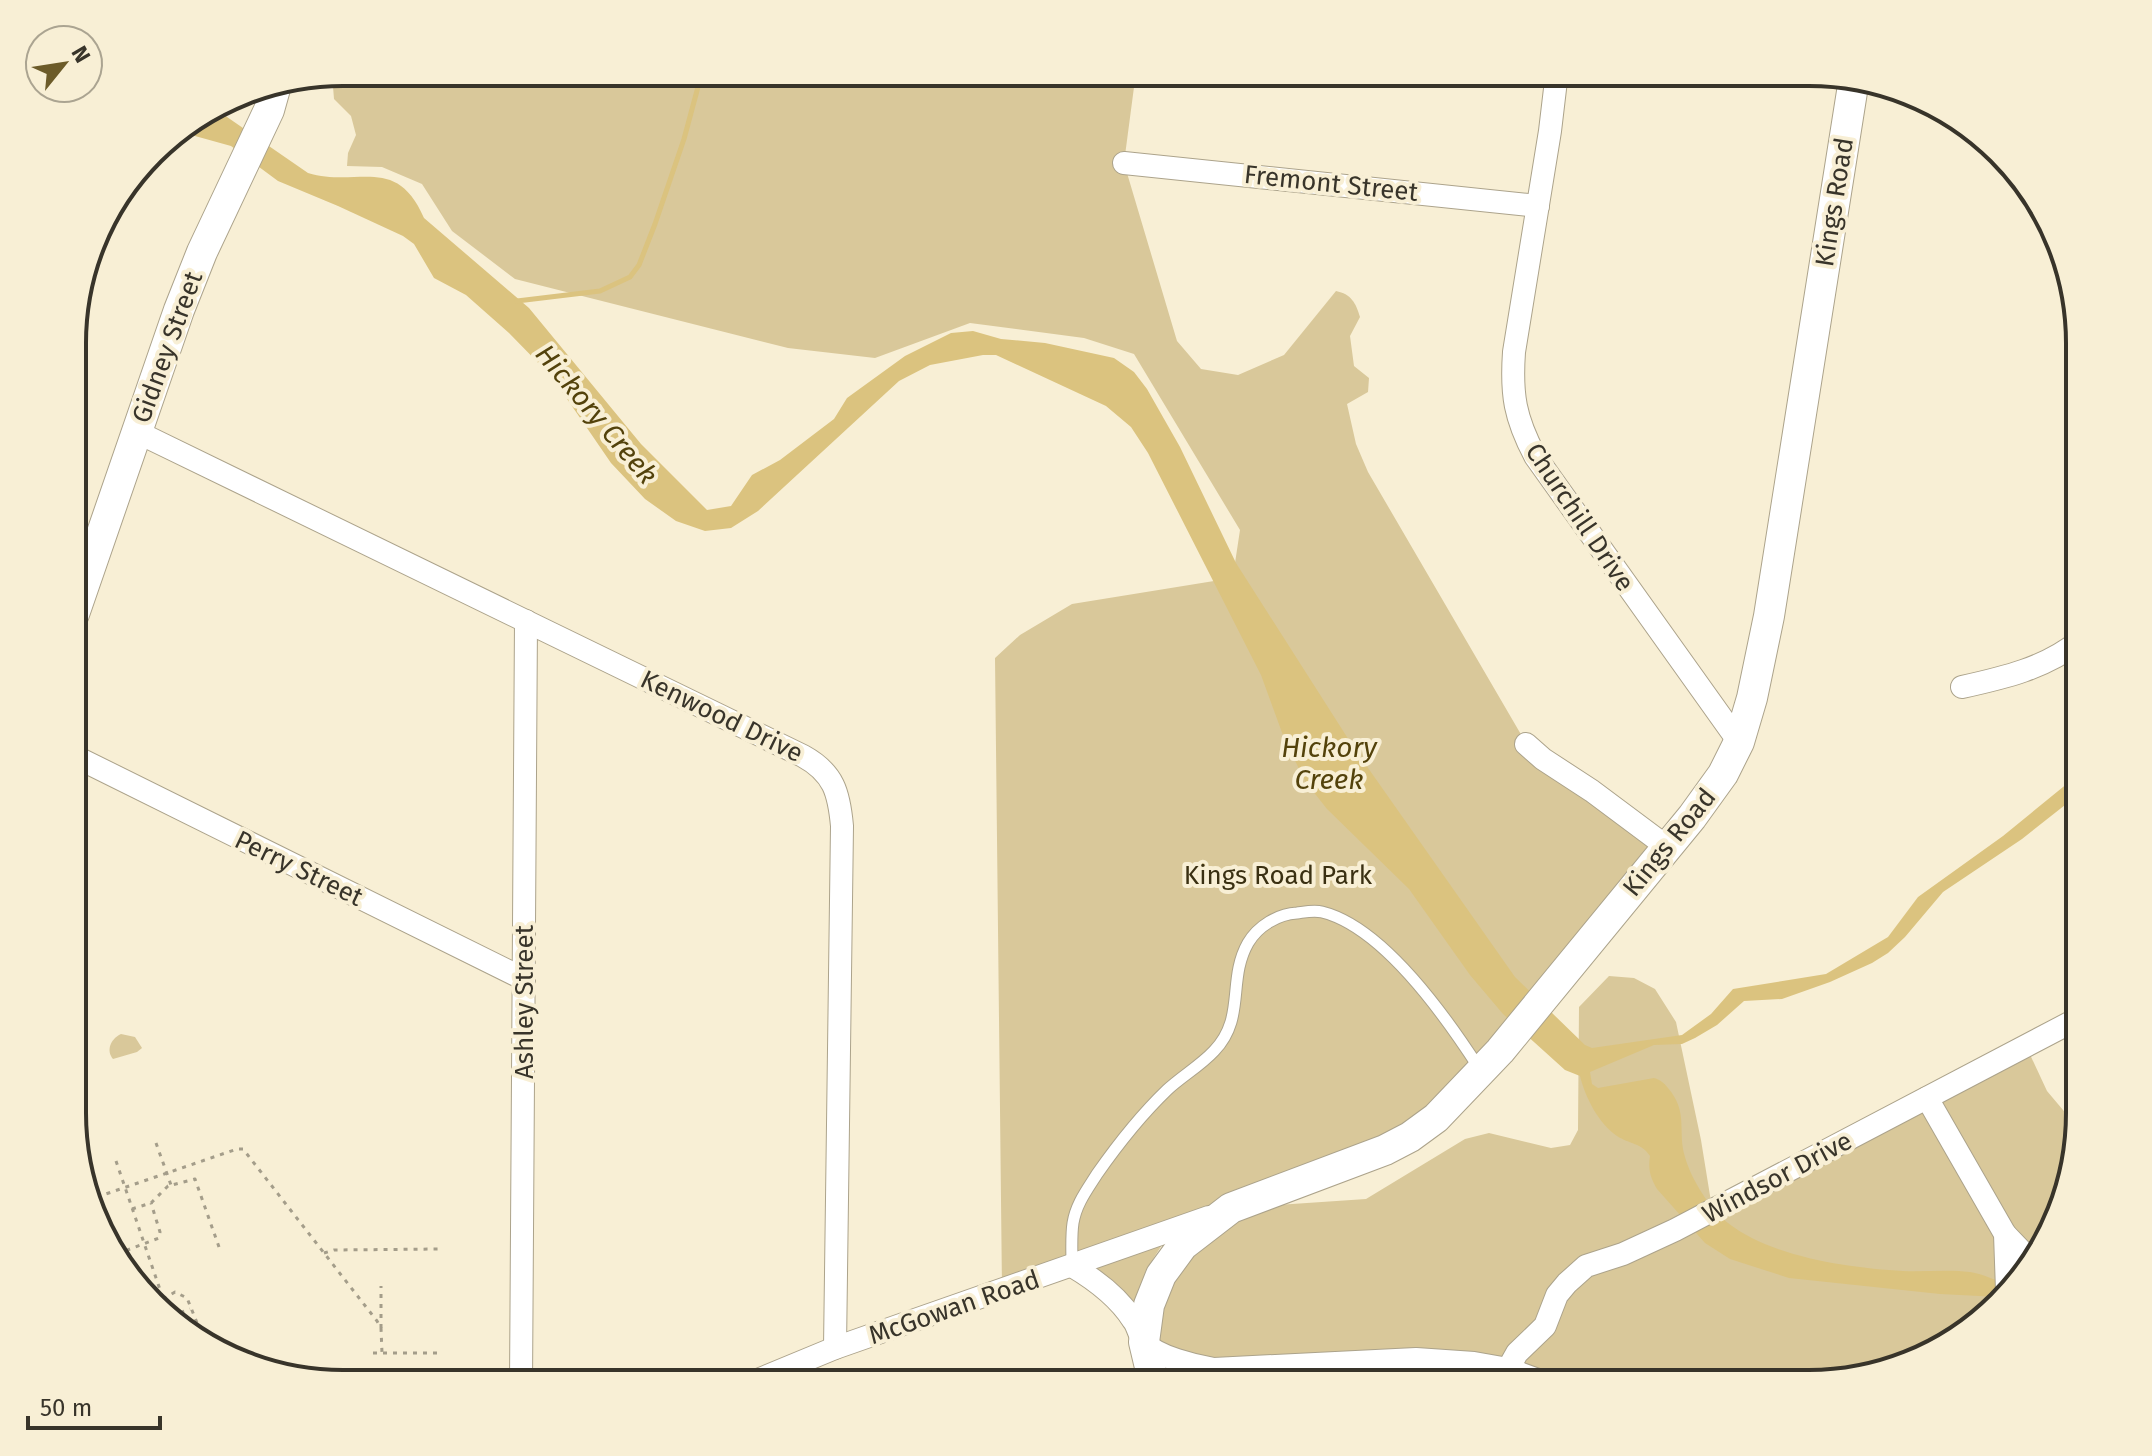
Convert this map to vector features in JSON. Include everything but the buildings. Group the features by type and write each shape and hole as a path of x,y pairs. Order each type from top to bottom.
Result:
{"street":[{"name":"Churchill Drive","path":"1555,86 1514,352 1512,384 1515,409 1535,456 1739,742"},
{"name":"Kings Road","path":"1151,1369 1144,1342 1154,1289 1174,1255 1231,1208 1385,1150 1436,1118 1491,1062 1723,774 1739,742 1752,698 1769,616 1852,90"},
{"name":"Gidney Street","path":"86,579 202,252 273,96"},
{"name":"Fremont Street","path":"1124,163 1538,206"},
{"name":"Kenwood Drive","path":"137,432 815,762 833,781 842,826 835,1348"},
{"name":"Ashley Street","path":"521,1370 526,621"},
{"path":"1962,687 2005,678 2065,650"},
{"path":"1526,744 1667,847"},
{"name":"Perry Street","path":"86,762 524,979"},
{"name":"Windsor Drive","path":"1508,1369 1517,1353 1545,1326 1557,1295 1586,1266 1623,1254 1675,1230 2065,1025"},
{"path":"1927,1098 2005,1234 2024,1254"},
{"name":"McGowan Road","path":"783,1370 835,1348 1231,1208"},
{"path":"2005,1234 2007,1277"},
{"name":"McGowan Road","path":"1072,1266 1126,1310 1144,1342"},
{"path":"1144,1342 1186,1363 1214,1369 1416,1359 1508,1369"}],"lane":[{"path":"1072,1266 1073,1223 1079,1202 1125,1134 1226,1037 1233,1023 1238,968 1248,943 1270,921 1287,914 1319,911 1344,921 1391,955 1453,1028 1491,1062"}],"path":[{"path":"156,1143 171,1185"},
{"path":"101,1196 243,1149 381,1328"},
{"path":"116,1161 162,1296"},
{"path":"132,1209 151,1203 171,1185 193,1178 219,1247"},
{"path":"126,1251 157,1240 160,1234 151,1203"},
{"path":"324,1253 440,1249"},
{"path":"381,1286 382,1353"},
{"path":"165,1298 178,1292 187,1298 199,1326"},
{"path":"180,1312 192,1309"},
{"path":"373,1353 441,1353"}],"green space":[{"name":"Kings Road Park","path":"343,86 1134,86 1124,163 1177,341 1201,369 1238,375 1284,355 1336,291 1352,300 1360,317 1350,336 1354,366 1369,378 1368,392 1347,404 1356,444 1368,472 1526,743 1667,847 1436,1118 1235,1208 1366,1199 1465,1139 1489,1133 1551,1148 1570,1145 1578,1130 1579,1007 1609,976 1634,978 1655,989 1676,1022 1713,1214 2026,1046 2047,1091 2065,1112 2065,1130 2061,1163 2052,1196 2040,1227 2023,1256 1979,1306 1938,1336 1892,1356 1859,1365 1826,1369 1152,1369 1146,1324 1207,1226 1002,1289 995,658 1020,635 1072,604 1214,581 1235,563 1240,530 1134,354 1084,338 970,323 875,358 788,348 515,279 452,231 422,184 382,167 347,166 348,153 356,135 351,116 334,99 333,87"},
{"path":"121,1034 135,1037 142,1048 113,1059 110,1045"},
{"path":"1167,1237 1146,1270 1136,1303 1094,1267"}],"water":[{"name":"Hickory Creek","path":"224,115 308,173 326,177 374,177 401,186 413,198 424,218 529,308 641,444 707,510 731,506 752,475 780,460 834,419 847,398 905,356 951,333 973,331 1001,339 1045,343 1114,358 1134,372 1147,389 1180,447 1236,563 1354,748 1515,977 1585,1045 1592,1048 1682,1035 1711,1014 1733,989 1826,974 1888,937 1918,897 2003,836 2065,785 2065,805 2022,839 1943,892 1905,937 1872,963 1782,999 1744,1001 1717,1025 1682,1044 1654,1045 1590,1072 1592,1084 1598,1088 1654,1078 1665,1085 1678,1106 1685,1157 1696,1184 1721,1217 1746,1235 1811,1259 1903,1271 1970,1272 2002,1283 1989,1296 1789,1278 1730,1259 1705,1243 1657,1189 1650,1173 1650,1156 1647,1152 1617,1136 1604,1125 1585,1093 1580,1076 1565,1070 1503,1014 1470,975 1409,889 1327,809 1305,781 1284,738 1261,675 1148,453 1131,427 1106,406 996,355 930,365 899,381 758,511 731,528 705,531 676,521 645,499 611,463 552,377 466,295 434,278 414,244 403,236 278,181 231,146 192,135"}],"waterway":[{"path":"517,301 600,291 630,277 639,265 655,224 698,86"}]}
